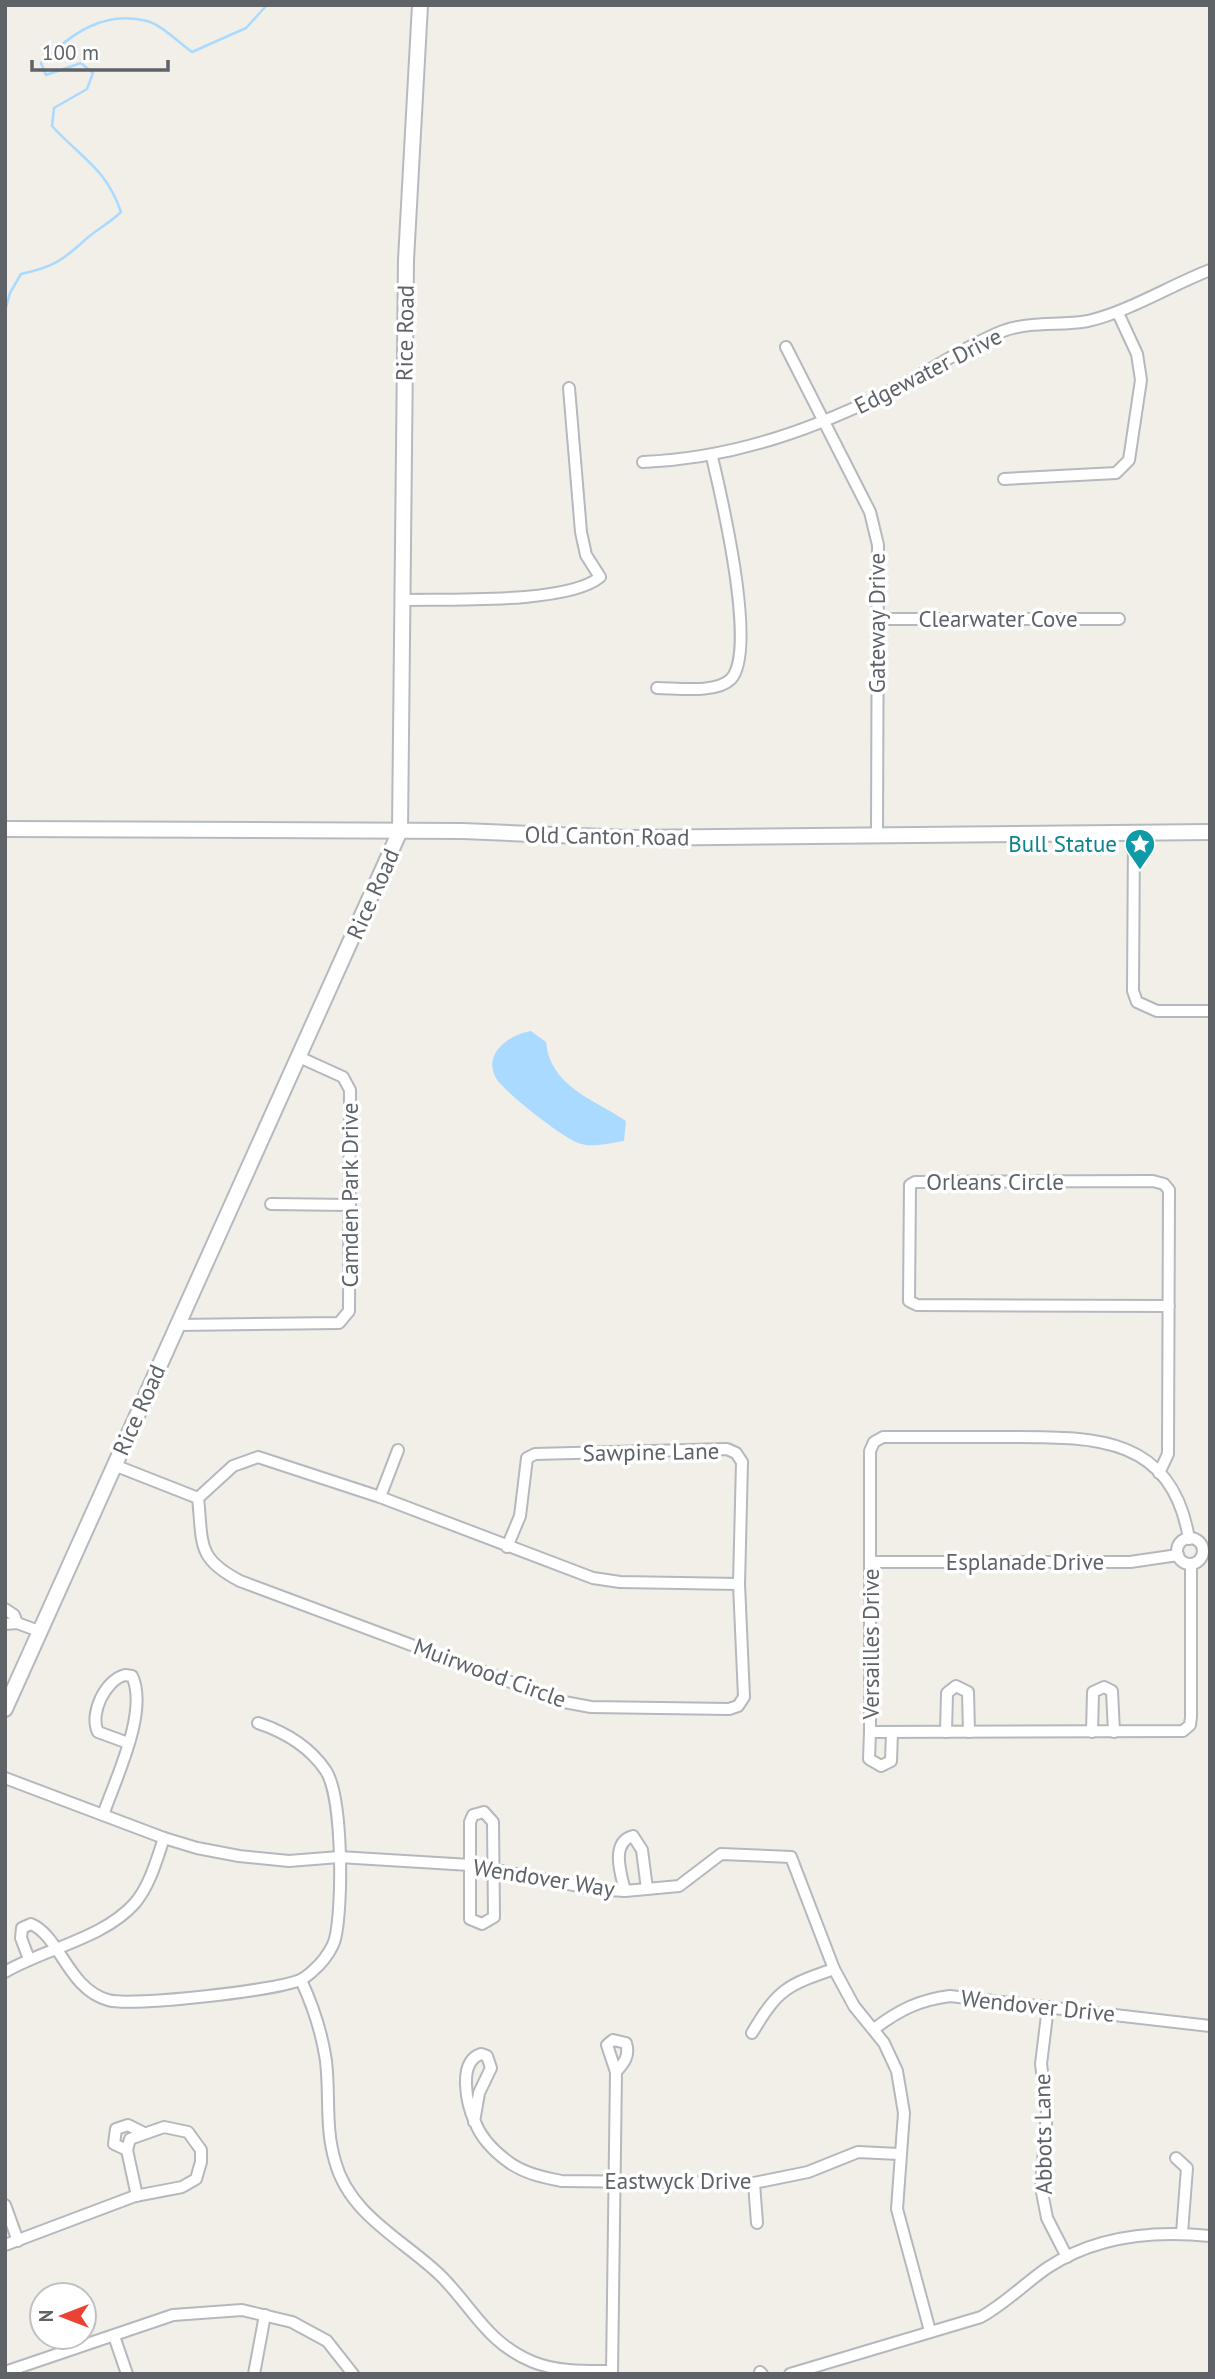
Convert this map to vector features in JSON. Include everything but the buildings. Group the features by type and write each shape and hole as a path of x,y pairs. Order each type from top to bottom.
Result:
{"street":[{"name":"Rice Road","path":"5,1709 400,831 407,260 420,5"},
{"name":"Edgewater Drive","path":"643,463 712,457 777,440 827,422 902,385 978,342 1008,330 1085,321 1118,313 1169,286 1210,270"},
{"path":"1004,479 1116,473 1129,460 1140,380 1137,354 1118,313"},
{"name":"Gateway Drive","path":"786,347 827,422 870,512 878,545 877,837"},
{"path":"403,600 493,598 561,591 589,586 600,577 586,555 581,532 569,388"},
{"path":"657,688 719,687 732,678 739,660 738,596 728,522 712,457"},
{"name":"Clearwater Cove","path":"877,619 1119,619"},
{"name":"Old Canton Road","path":"5,829 400,831 628,838 1210,832"},
{"path":"1134,832 1133,991 1137,1002 1157,1011 1210,1012"},
{"name":"Camden Park Drive","path":"177,1325 339,1323 349,1311 350,1090 343,1077 299,1057"},
{"name":"Orleans Circle","path":"1159,1474 1168,1454 1169,1306 1169,1190 1164,1184 1153,1181 915,1182 911,1185 909,1301 917,1305 1169,1306"},
{"path":"271,1204 350,1205"},
{"name":"Versailles Drive","path":"1189,1539 1181,1507 1159,1474 1135,1454 1091,1438 883,1437 874,1442 870,1451 870,1732 1176,1733 1189,1725 1191,1564"},
{"name":"Sawpine Lane","path":"507,1547 524,1494 524,1468 527,1458 535,1454 727,1449 742,1462 739,1584"},
{"path":"380,1497 398,1450"},
{"path":"114,1465 198,1498 233,1466 258,1457 274,1460 593,1578 620,1582 739,1584"},
{"name":"Muirwood Circle","path":"198,1498 202,1541 216,1569 240,1581 551,1697 591,1707 729,1709 738,1706 744,1697 739,1584"},
{"path":"1189,1539 1206,1544 1200,1559 1191,1564 1178,1555 1180,1544 1189,1539"},
{"name":"Esplanade Drive","path":"871,1562 1130,1562 1178,1555"},
{"path":"5,1609 14,1615 11,1623 39,1631"},
{"path":"103,1815 128,1743 137,1706 136,1685 132,1676 125,1675 113,1682 94,1712 93,1723 98,1732 128,1743"},
{"path":"946,1732 947,1693 956,1686 965,1688 969,1697 969,1732"},
{"path":"1092,1732 1093,1692 1104,1686 1112,1691 1114,1698 1114,1732"},
{"path":"29,1959 22,1938 22,1928 31,1924 40,1927 71,1973 89,1990 107,2000 137,2003 301,1980 320,1964 335,1941 339,1914 336,1800 327,1773 308,1750 279,1730 258,1723"},
{"path":"870,1732 869,1759 881,1766 891,1760 892,1732"},
{"name":"Wendover Way","path":"5,1777 164,1838 239,1856 289,1861 339,1857 470,1865 594,1889 625,1891 679,1886 721,1854 791,1857 834,1969 854,2006 874,2029 897,2071 904,2113 897,2209 930,2331"},
{"path":"484,1812 493,1822 495,1870 494,1917 482,1924 475,1924 470,1919 470,1865 470,1822 473,1815 484,1812"},
{"path":"625,1891 619,1849 633,1836 642,1850 647,1889"},
{"path":"5,1972 108,1924 135,1902 154,1868 164,1838"},
{"path":"752,2033 771,2000 794,1983 834,1969"},
{"path":"301,1980 320,2029 324,2051 327,2122 335,2164 351,2198 375,2223 442,2278 476,2321 502,2346 534,2362 570,2371 612,2372 616,2072"},
{"name":"Wendover Drive","path":"874,2029 902,2008 927,1999 950,1996 1210,2026"},
{"name":"Abbots Lane","path":"1048,2007 1041,2064 1047,2112 1041,2186 1047,2218 1067,2257"},
{"name":"Eastwyck Drive","path":"474,2122 479,2093 491,2068 487,2056 481,2054 472,2061 466,2079 467,2097 474,2122 488,2144 510,2164 534,2175 561,2180 616,2182 754,2183 808,2172 858,2152 899,2154"},
{"path":"127,2150 114,2144 116,2129 128,2124 144,2133"},
{"path":"5,2245 137,2196 161,2194 183,2187 195,2179 201,2162 201,2150 188,2132 164,2127 131,2139 127,2150 137,2196"},
{"path":"1176,2158 1187,2168 1182,2233"},
{"path":"754,2183 757,2223"},
{"path":"5,2205 18,2241"},
{"path":"790,2374 981,2317 1006,2303 1046,2269 1067,2257 1126,2237 1182,2233 1210,2236"},
{"path":"5,2372 173,2315 242,2310 292,2322 327,2341 353,2374"},
{"path":"254,2374 265,2315"},
{"path":"114,2336 127,2374"}],"water":[{"path":"531,1031 546,1042 549,1057 564,1081 626,1121 624,1141 593,1145 576,1142 533,1113 501,1085 493,1069 495,1053 515,1036"}],"waterway":[{"path":"5,311 10,293 21,274 49,266 63,258 121,212 108,184 92,164 52,126 54,108 87,89 93,73 81,63 46,75 41,63 76,34 102,22 116,19 131,18 153,23 192,52 246,28 267,5"}],"place":[{"name":"Bull Statue","path":"1140,871"}]}
